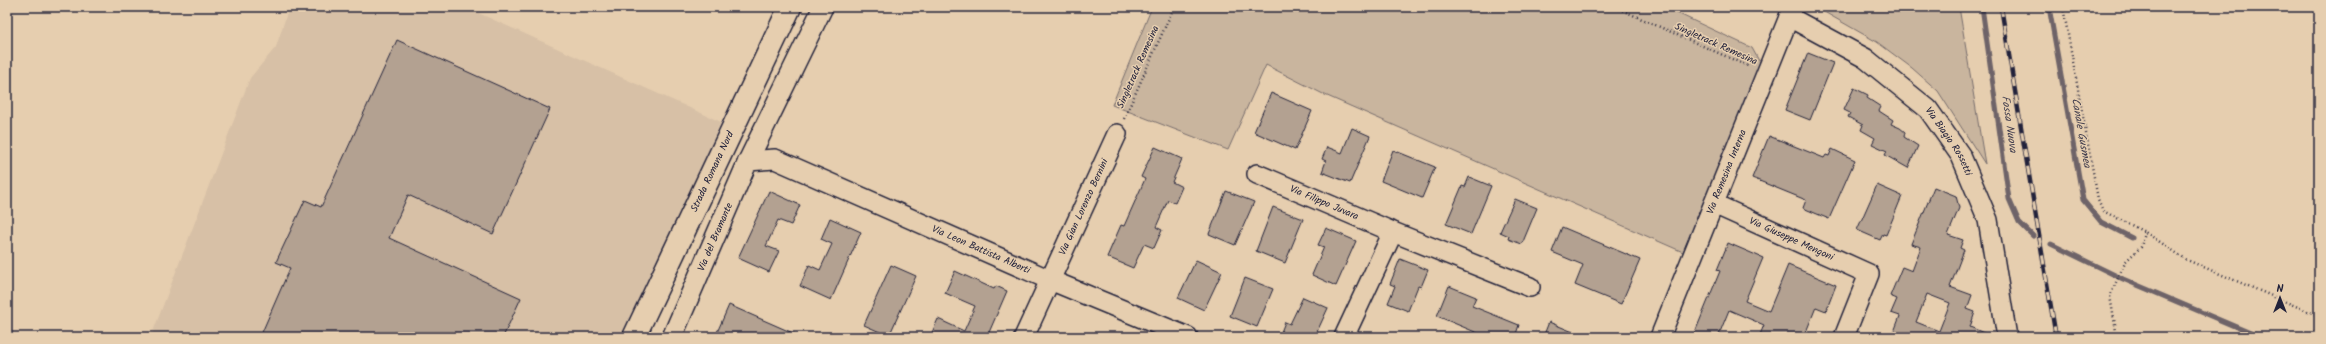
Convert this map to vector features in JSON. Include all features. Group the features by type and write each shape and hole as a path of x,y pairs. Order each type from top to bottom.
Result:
{"main road":[{"name":"Strada Romana Nord","path":"634,337 790,7"}],"street":[{"name":"Via del Bramante","path":"672,337 748,161 823,7"},
{"name":"Via Remesina Interna","path":"1660,337 1767,75 1791,12"},
{"name":"Via Biagio Rossetti","path":"1791,12 1865,58 1928,108 1961,156 1988,220 2007,337"},
{"name":"Via Gian Lorenzo Bernini","path":"1024,337 1117,134"},
{"name":"Via Leon Battista Alberti","path":"748,161 775,159 1050,280 1188,337"},
{"name":"Via Filippo Juvara","path":"1257,174 1392,232 1530,287"},
{"name":"Via Giuseppe Mengoni","path":"1714,204 1869,274 1844,337"},
{"path":"1344,337 1392,232"}],"path":[{"name":"Singletrack Remesina","path":"1117,134 1174,7"},
{"name":"Singletrack Remesina","path":"1616,7 1767,75"},
{"path":"2063,7 2098,199 2103,211 2145,232 2187,260 2319,316"},
{"path":"2117,337 2110,296 2125,262 2141,247 2145,232"}],"shaded area":[{"path":"289,7 465,7 721,122 627,337 151,337 250,78 276,47"},
{"path":"1152,7 1664,7 1752,48 1764,70 1683,252 1325,95 1266,65 1228,150 1112,105"},
{"path":"1819,7 1959,7 1985,164 1938,91 1912,68 1877,42 1819,9"}],"building":[{"path":"397,40 550,109 493,234 408,195 389,238 521,298 503,337 260,337 290,268 276,262 305,200 321,207"},
{"path":"1808,53 1833,63 1810,120 1785,110"},
{"path":"1854,88 1868,95 1867,98 1881,107 1879,111 1893,120 1891,124 1905,132 1904,137 1918,146 1908,168 1885,155 1887,151 1872,144 1875,138 1861,130 1863,125 1848,117 1850,113 1844,110"},
{"path":"1271,93 1312,111 1295,150 1254,132"},
{"path":"1352,128 1370,136 1350,183 1322,172 1326,161 1322,159 1327,147 1342,153"},
{"path":"1769,136 1824,158 1826,155 1829,156 1832,149 1855,160 1829,219 1803,208 1806,200 1752,178"},
{"path":"1155,147 1182,159 1172,182 1182,187 1175,203 1168,200 1156,227 1162,230 1154,248 1144,244 1133,268 1107,257 1121,225 1124,226 1145,179 1141,177"},
{"path":"1393,150 1435,167 1422,198 1381,181"},
{"path":"1469,177 1491,186 1471,234 1446,224 1462,186 1465,187"},
{"path":"1877,185 1902,196 1886,235 1883,234 1880,240 1857,230"},
{"path":"1934,187 1956,196 1959,208 1948,235 1963,240 1960,248 1964,250 1950,287 1972,295 1967,309 1975,312 1970,327 1993,337 1892,337 1900,316 1891,313 1897,299 1890,296 1902,267 1912,271 1921,247 1911,244","holes":["1927,294 1950,303 1939,331 1916,322"]},
{"path":"769,191 800,205 791,225 778,220 766,246 779,251 769,272 738,258"},
{"path":"1226,191 1254,202 1235,245 1209,234"},
{"path":"1515,199 1537,208 1522,244 1508,239 1509,236 1500,232"},
{"path":"1273,207 1303,219 1285,263 1256,251"},
{"path":"830,218 861,232 831,300 800,286 809,265 820,270 832,244 821,239"},
{"path":"1562,227 1640,260 1621,304 1575,285 1583,265 1552,252"},
{"path":"1326,228 1356,241 1336,286 1312,275 1324,247 1318,245"},
{"path":"1728,243 1763,258 1745,301 1769,311 1788,265 1836,285 1826,311 1816,307 1804,337 1759,337 1764,325 1729,310 1718,337 1693,337 1720,271 1717,270"},
{"path":"1400,259 1428,270 1421,287 1418,286 1408,311 1388,303 1395,286 1390,284"},
{"path":"1196,260 1222,272 1204,310 1178,298"},
{"path":"891,265 916,276 889,336 864,325"},
{"path":"955,271 994,289 996,286 1007,291 987,337 930,337 938,319 964,331 975,306 945,293"},
{"path":"1245,278 1273,289 1257,327 1230,316"},
{"path":"1449,286 1476,297 1472,306 1519,325 1515,337 1487,337 1437,316"},
{"path":"1303,297 1328,308 1315,336 1318,337 1279,337 1285,322 1290,324"},
{"path":"729,305 802,337 715,337"},
{"path":"1549,322 1585,337 1543,337"}],"waterway":[{"name":"Fossa Nuova","path":"1982,7 2009,199 2019,222 2033,236"},
{"name":"Canale Gusmea","path":"2049,7 2083,200 2101,222 2132,238"},
{"name":"Fossa Nuova","path":"2051,244 2123,279 2260,337"}],"railway":[{"path":"2001,7 2056,337"}]}
